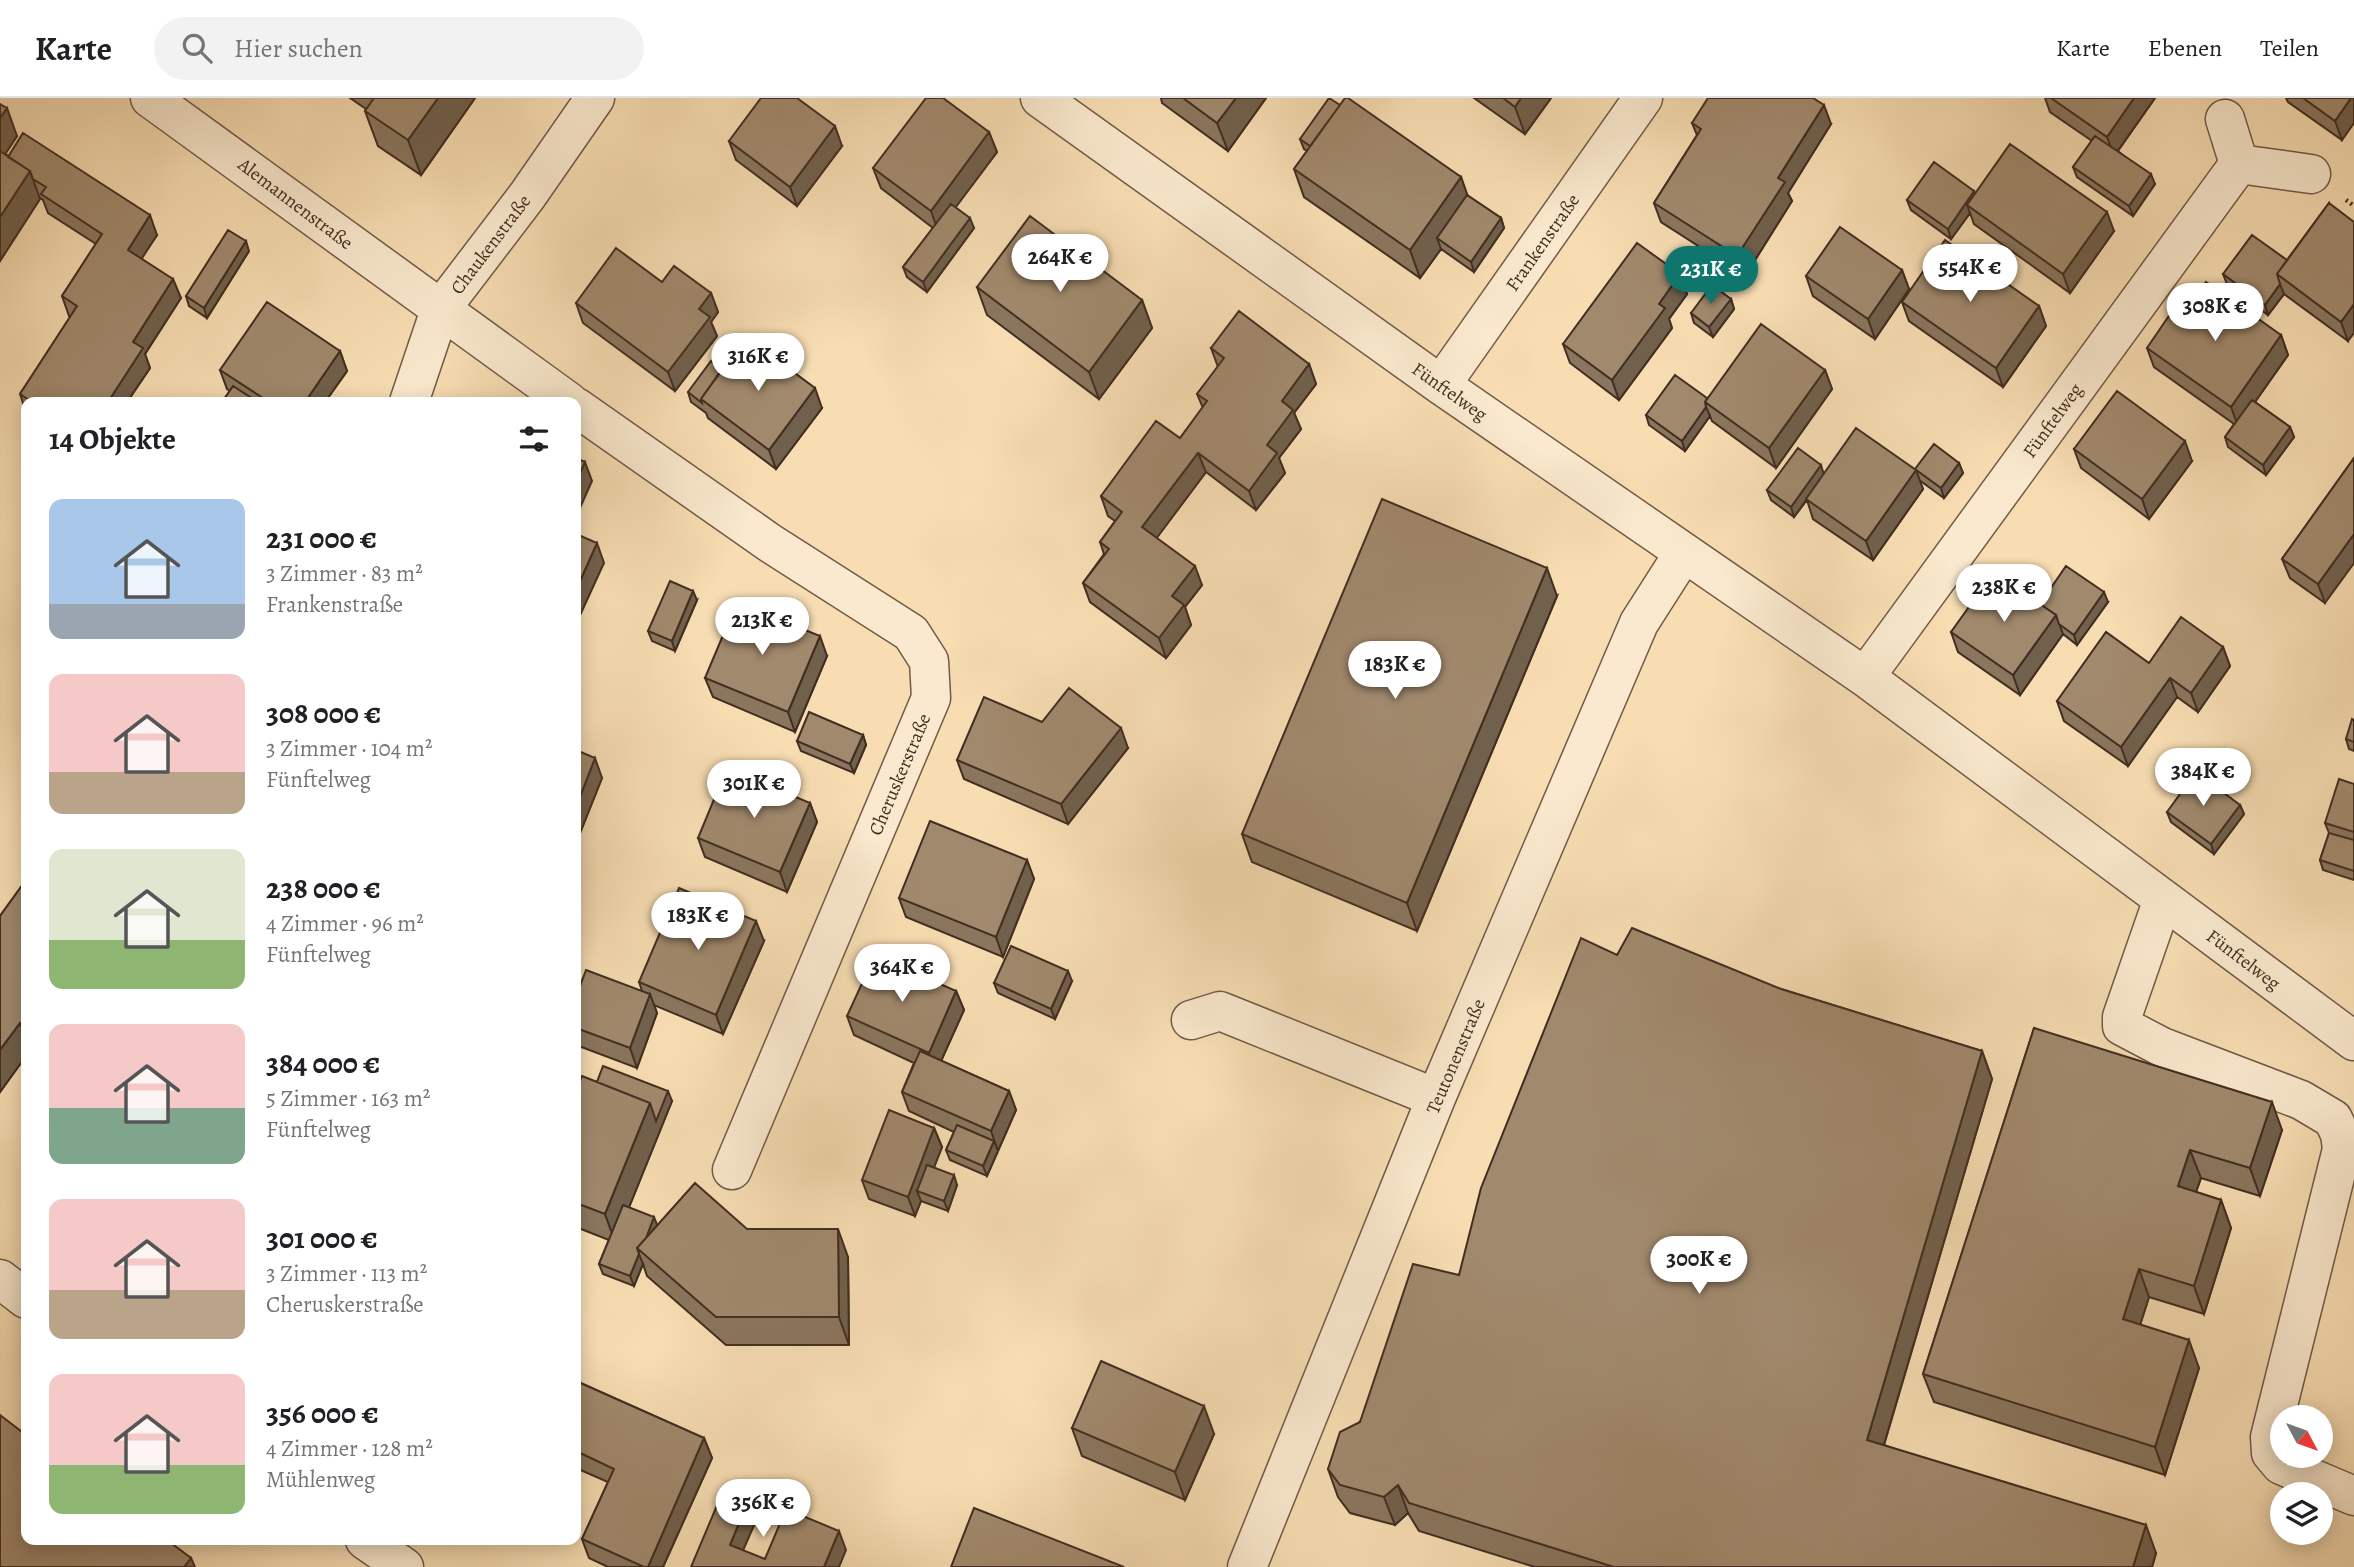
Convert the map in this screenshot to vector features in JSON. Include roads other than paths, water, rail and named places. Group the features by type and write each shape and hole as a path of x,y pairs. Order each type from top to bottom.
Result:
{"street":[{"name":"Alemannenstraße","path":"150,98 440,310"},
{"name":"Chaukenstraße","path":"411,397 440,310 527,196 595,98"},
{"name":"Fünftelweg","path":"1040,98 1441,385 1865,677 2354,1041"},
{"name":"Frankenstraße","path":"1441,385 1643,98"},
{"path":"2225,119 2239,164 2311,174"},
{"name":"Fünftelweg","path":"1865,677 2239,164"},
{"path":"440,310 562,397"},
{"name":"Cheruskerstraße","path":"581,411 770,543 911,633 929,661 931,698 732,1170"},
{"name":"Teutonenstraße","path":"1247,1567 1437,1098 1639,623 1683,554"},
{"path":"2164,899 2122,1017 2122,1026 2162,1047 2301,1100 2333,1119 2340,1134 2342,1149 2270,1437 2271,1453 2281,1465 2354,1496"},
{"path":"1191,1020 1220,1011 1437,1098"},
{"path":"0,1279 21,1295"},
{"path":"372,1545 404,1567"}]}
